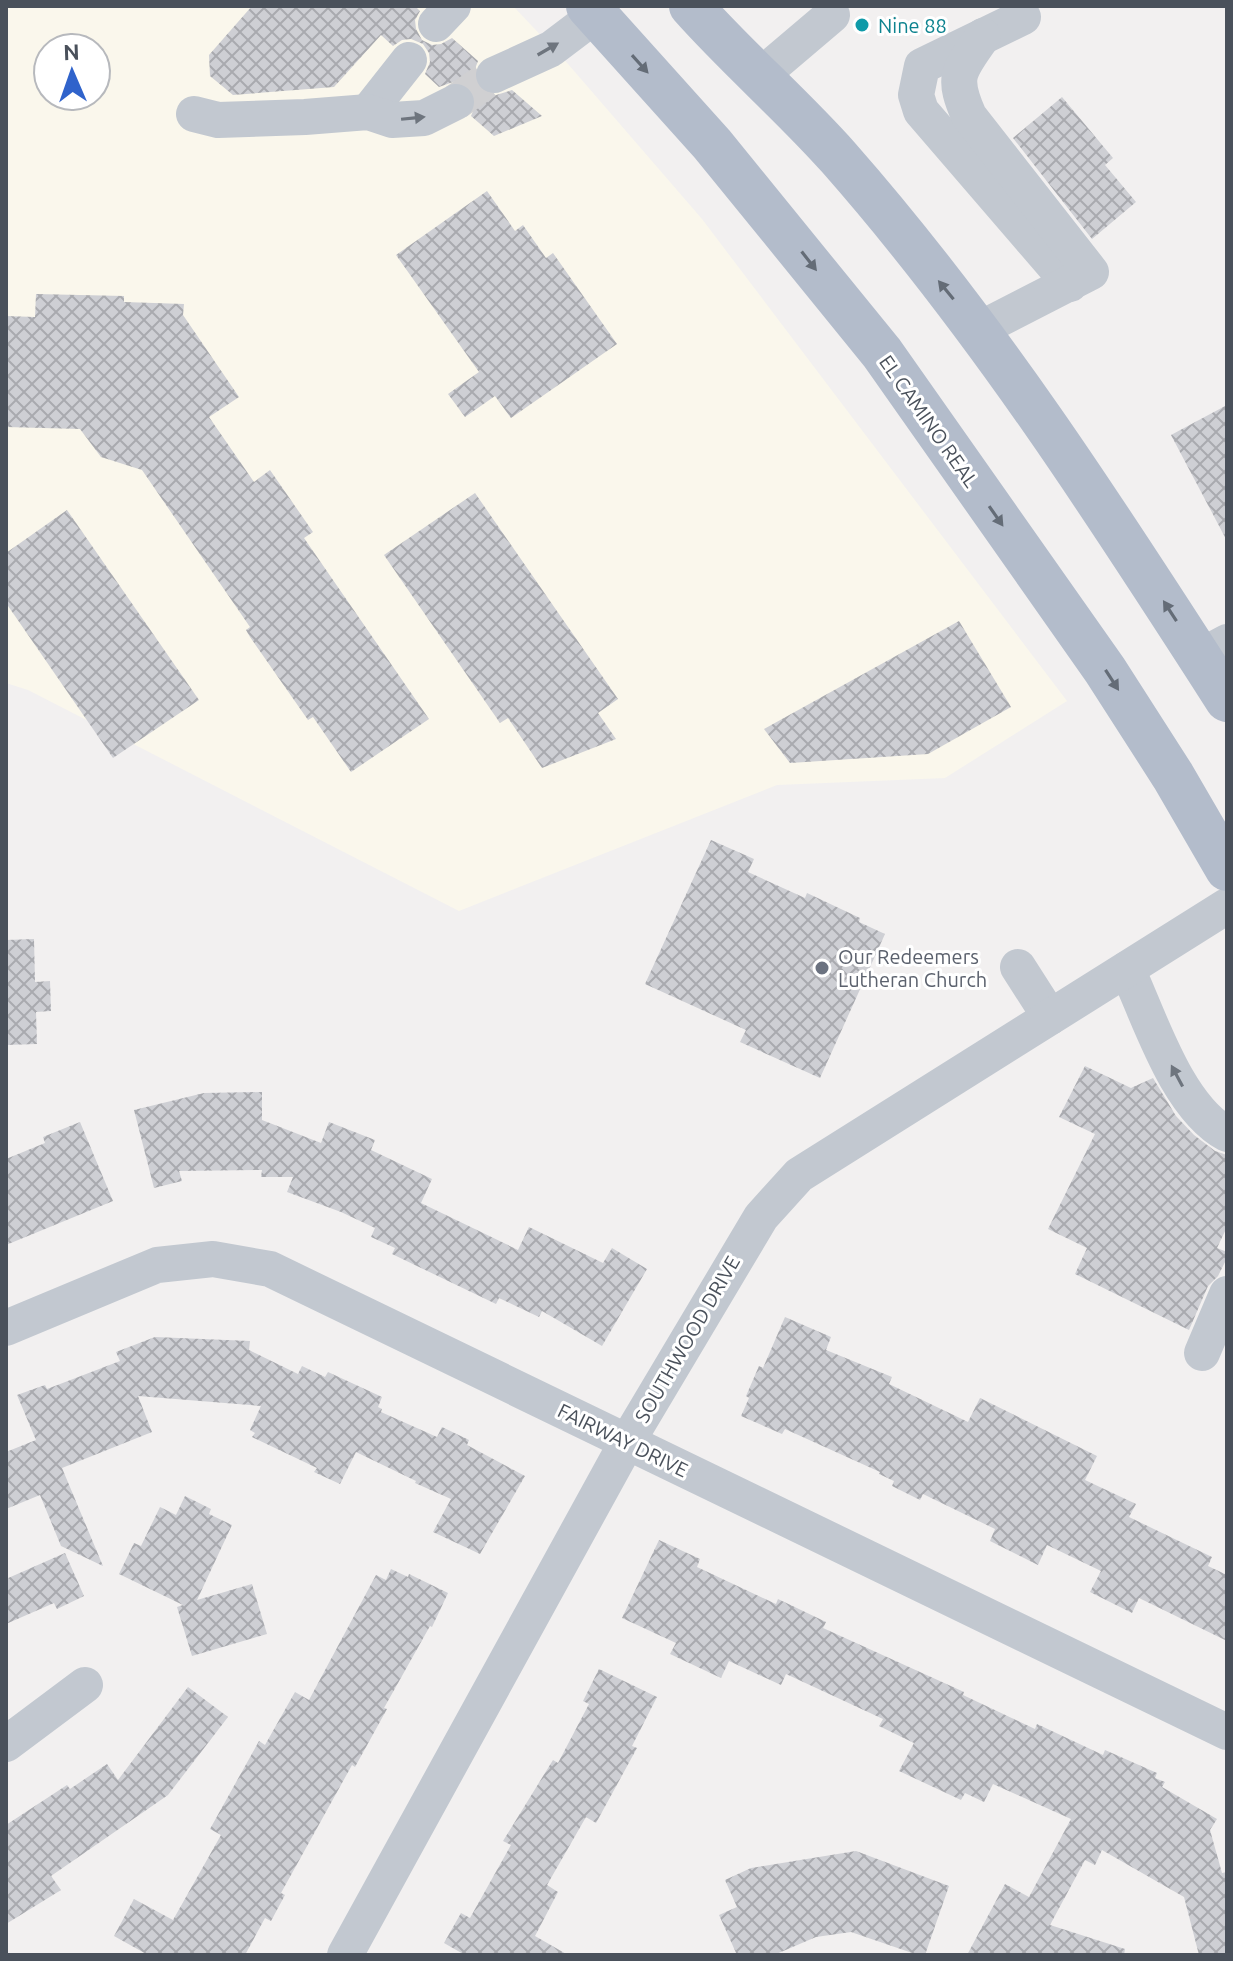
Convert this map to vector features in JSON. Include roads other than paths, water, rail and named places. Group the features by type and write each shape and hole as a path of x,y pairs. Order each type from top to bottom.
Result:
{"main road":[{"path":"691,6 838,157 978,330 1067,456 1213,649 1227,700"},
{"name":"EL CAMINO REAL","path":"592,10 712,144 882,353 1105,670 1173,776 1227,869"}],"street":[{"path":"494,75 551,49 592,10"},
{"path":"759,77 832,15"},
{"path":"978,330 1091,272 969,116 959,94 959,71 983,36 1023,17"},
{"path":"368,112 409,60"},
{"path":"194,114 218,120 368,112 392,120 424,118 456,102"},
{"name":"SOUTHWOOD DRIVE","path":"345,1955 627,1442 761,1217 799,1175 1227,906"},
{"path":"1018,967 1050,1017"},
{"path":"1127,969 1173,1071 1191,1102 1215,1127 1227,1134"},
{"name":"FAIRWAY DRIVE","path":"6,1328 157,1265 213,1259 270,1269 1227,1732"},
{"path":"1202,1353 1227,1294"},
{"path":"6,1744 85,1685"}],"tunnel":[{"path":"456,102 494,75"}],"place":[{"name":"Nine 88","path":"862,25"},
{"name":"Our Redeemers Lutheran Church","path":"822,968"}]}
